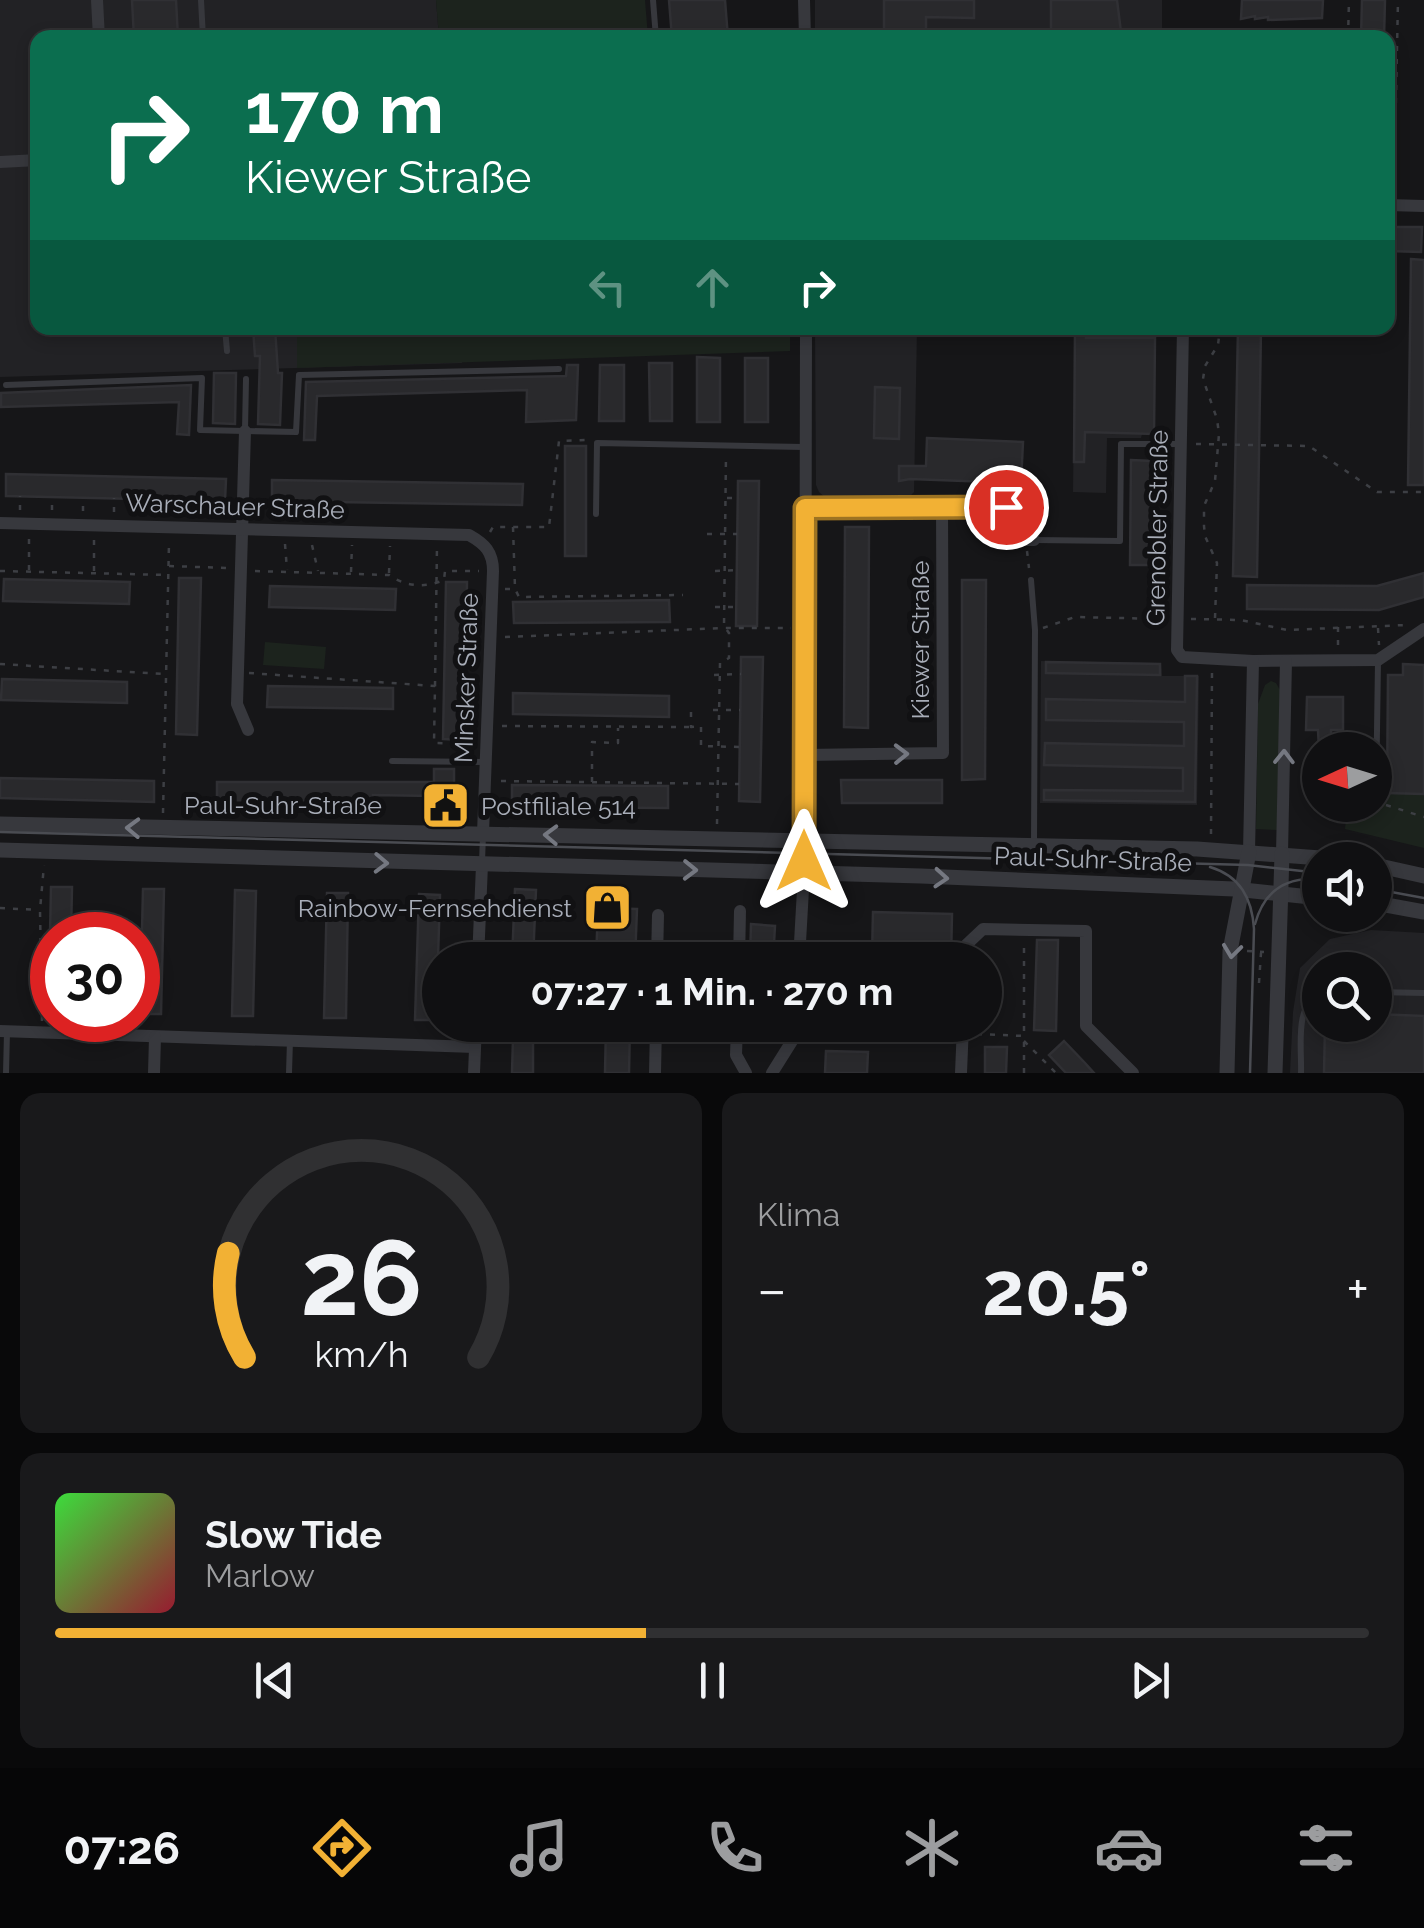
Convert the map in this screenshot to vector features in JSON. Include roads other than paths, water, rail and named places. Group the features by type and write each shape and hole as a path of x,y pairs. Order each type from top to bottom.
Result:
{"street":[{"path":"97,0 99,30"},
{"path":"804,0 805,30"},
{"path":"0,162 30,160"},
{"path":"1395,205 1424,206"},
{"path":"800,942 805,842 806,335"},
{"name":"Grenobler Straße","path":"1183,335 1178,650 1182,657 1253,661"},
{"path":"246,431 237,704 248,730"},
{"path":"805,508 1006,507 1015,540 1029,540"},
{"name":"Kiewer Straße","path":"804,755 943,753 942,508"},
{"name":"Warschauer Straße","path":"0,523 24,519 95,525 172,522 243,529 469,535 484,544"},
{"name":"Minsker Straße","path":"483,834 493,571 493,558 484,544"},
{"path":"1227,1073 1230,951 1249,852 1253,661 1338,661 1378,654 1418,628"},
{"path":"1275,1073 1286,661"},
{"name":"Paul-Suhr-Straße","path":"0,824 1034,845 1282,854"},
{"name":"Paul-Suhr-Straße","path":"0,850 804,873 1243,890 1302,896"},
{"path":"1282,854 1302,856"},
{"path":"479,942 482,865"},
{"path":"1392,869 1424,876"},
{"path":"1392,907 1424,912"},
{"path":"739,942 740,911"},
{"path":"657,942 658,916"},
{"path":"970,942 984,929 1086,932 1086,1026 1132,1073"},
{"path":"4,1031 30,1032"},
{"path":"160,1038 475,1047"},
{"path":"154,1073 155,1042"},
{"path":"474,1073 475,1042"},
{"path":"654,1073 655,1042"},
{"path":"736,1042 736,1055 746,1073"},
{"path":"772,1073 788,1042"},
{"path":"961,1073 962,1042"}],"lane":[{"path":"200,0 203,30"},
{"path":"653,0 655,30"},
{"path":"226,335 227,351"},
{"path":"6,385 202,378 200,430 296,432 299,376 559,369"},
{"path":"246,378 246,431"},
{"path":"596,514 596,443 806,447"},
{"path":"1029,540 1120,541 1122,444 1180,444"},
{"path":"1031,580 1036,630 1034,845"},
{"path":"1377,732 1378,654"},
{"path":"392,761 486,762"},
{"path":"482,865 483,834"},
{"path":"1392,993 1424,994"},
{"path":"4,1031 6,1073"},
{"path":"289,1073 290,1040"},
{"path":"1302,1042 1302,1073"}],"tram line":[{"path":"0,832 1248,865 1302,871"},
{"path":"1210,867 1237,882 1253,918 1250,1073"},
{"path":"1255,924 1268,897 1282,886 1302,880"},
{"path":"1392,892 1424,898"}],"place":[{"name":"Postfiliale 514","path":"446,806"},
{"name":"Rainbow-Fernsehdienst","path":"607,908"}]}
